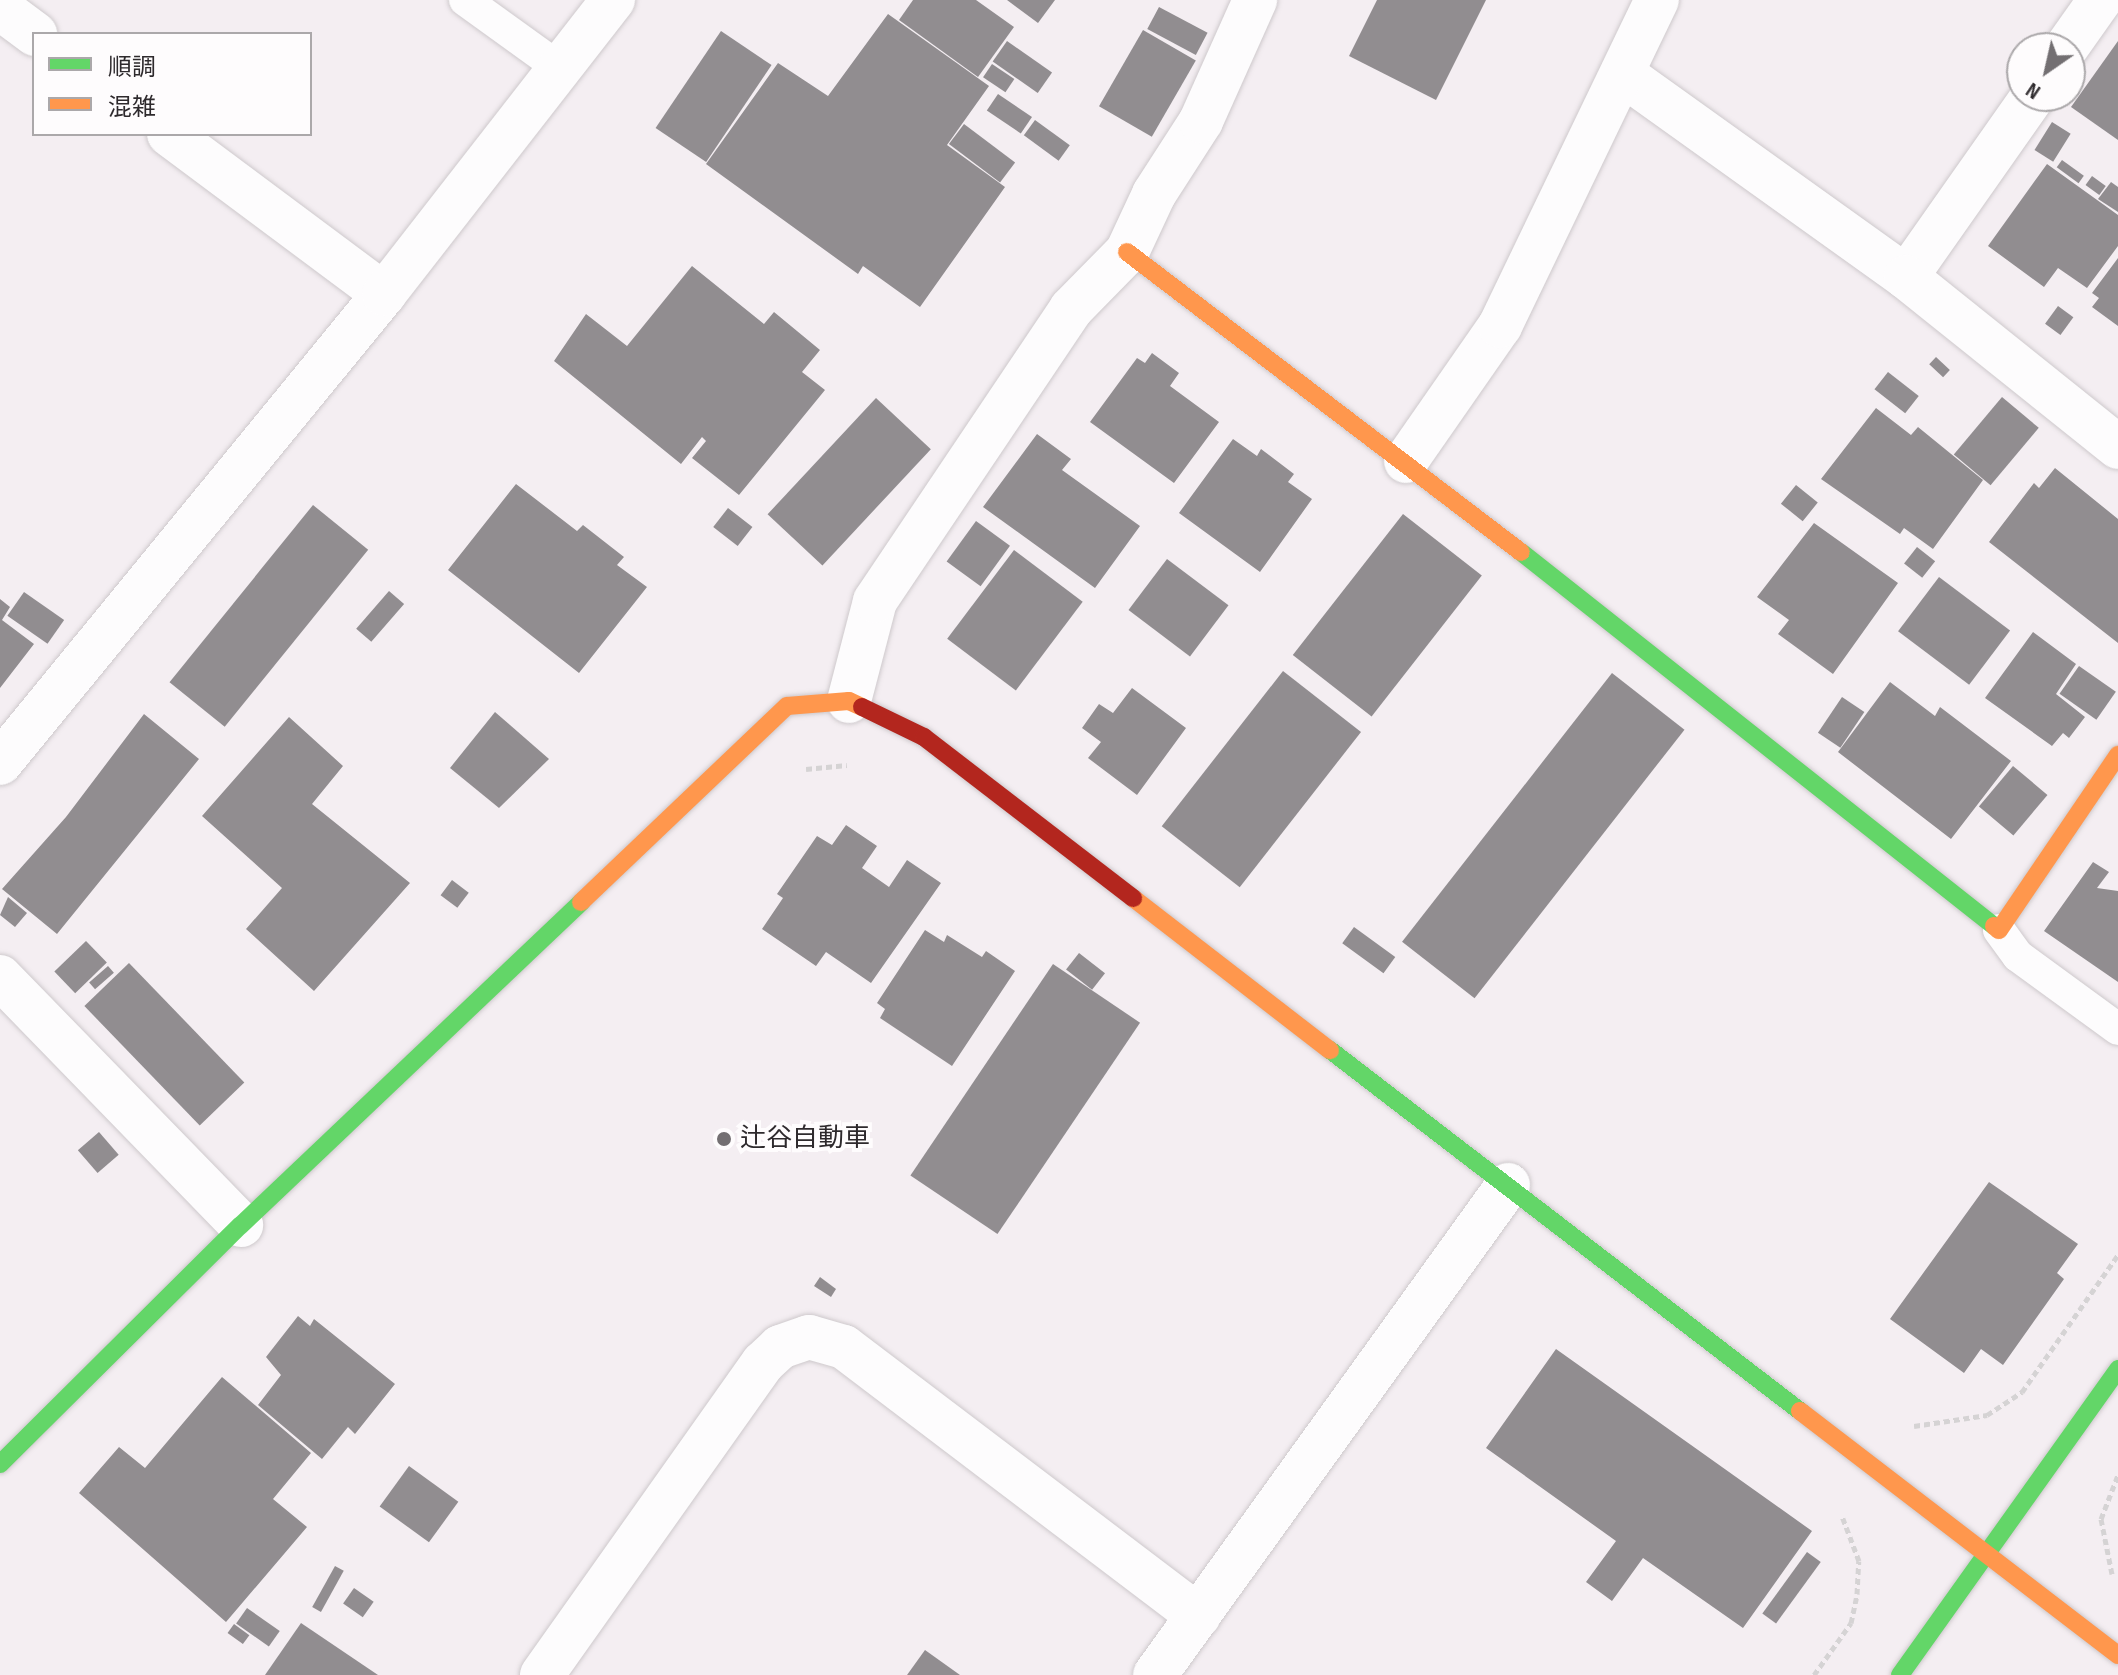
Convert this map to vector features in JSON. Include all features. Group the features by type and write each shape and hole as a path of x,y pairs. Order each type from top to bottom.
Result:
{"street":[{"path":"0,763 384,294 562,70 613,0"},
{"path":"849,701 875,601 1071,309 1127,252 1154,194 1201,121 1255,0"},
{"path":"1406,461 1500,326 1624,75 1657,0"},
{"path":"2077,32 2100,0"},
{"path":"0,8 32,32"},
{"path":"1624,75 1906,277 2118,447"},
{"path":"1906,277 2022,112"},
{"path":"172,136 384,294"},
{"path":"1127,252 1406,461 1999,930 2118,755"},
{"path":"0,1464 241,1225 787,706 849,701 924,737 2118,1655"},
{"path":"0,977 241,1225"},
{"path":"1155,1675 1508,1185"},
{"path":"542,1675 763,1363 780,1347 809,1337 844,1347 1198,1616"},
{"path":"1900,1675 2118,1369"}],"lane":[{"path":"465,0 562,70"},
{"path":"1999,930 2018,956 2118,1029"}],"path":[{"path":"800,771 822,764 863,765"},
{"path":"1902,1420 1914,1426 1951,1423 1987,1415 2022,1392 2118,1255"},
{"path":"2118,1475 2101,1519 2106,1564 2118,1586"},
{"path":"1814,1675 1851,1623 1857,1594 1859,1561 1837,1506"}],"building":[{"path":"913,0 976,0 1014,27 978,77 899,20"},
{"path":"1007,0 1055,0 1038,23"},
{"path":"1377,0 1486,0 1436,100 1349,56"},
{"path":"1159,7 1208,33 1196,55 1147,29"},
{"path":"888,14 989,86 947,145 1005,187 920,307 863,266 858,274 706,164 778,63 828,96"},
{"path":"1143,30 1196,60 1152,137 1099,106"},
{"path":"721,31 772,65 706,162 656,128"},
{"path":"1007,41 1052,73 1038,93 993,61"},
{"path":"2118,41 2118,140 2078,112 2086,112 2086,86"},
{"path":"992,64 1014,79 1005,92 983,77"},
{"path":"998,94 1032,117 1021,134 987,111"},
{"path":"1035,120 1070,145 1059,161 1024,135"},
{"path":"2052,122 2071,134 2053,162 2035,150"},
{"path":"964,124 1015,163 1000,182 949,144"},
{"path":"2062,160 2084,176 2079,183 2057,167"},
{"path":"2047,164 2118,215 2118,246 2087,288 2058,268 2044,287 1988,246"},
{"path":"2092,176 2106,186 2099,195 2086,185"},
{"path":"2111,182 2118,187 2118,212 2098,199"},
{"path":"2118,258 2118,326 2092,307 2099,298 2092,293"},
{"path":"692,266 764,324 774,312 820,350 802,372 825,390 739,495 692,458 706,441 702,437 681,464 554,361 586,314 627,346"},
{"path":"2058,306 2073,317 2060,335 2045,324"},
{"path":"1152,353 1179,373 1170,386 1219,422 1174,483 1090,422 1137,358 1145,363"},
{"path":"1936,357 1950,370 1943,377 1929,364"},
{"path":"1888,372 1919,396 1905,413 1874,389"},
{"path":"2002,397 2039,428 1991,485 1954,454"},
{"path":"876,398 931,449 822,565 768,514"},
{"path":"1876,408 1911,435 1918,427 1983,480 1933,549 1904,528 1900,534 1821,479"},
{"path":"1037,434 1071,459 1062,470 1140,526 1095,588 983,507"},
{"path":"1233,439 1257,456 1261,449 1294,474 1288,482 1312,499 1260,572 1179,513"},
{"path":"2055,468 2118,519 2118,643 1989,542 2034,483 2039,488"},
{"path":"516,484 577,531 583,525 624,557 617,565 647,587 579,673 448,570"},
{"path":"1796,485 1818,503 1803,521 1781,504"},
{"path":"313,505 368,550 225,727 170,682"},
{"path":"728,508 752,527 738,546 713,527"},
{"path":"1403,514 1482,576 1372,717 1293,655"},
{"path":"976,521 1010,546 981,586 947,561"},
{"path":"1814,523 1898,583 1833,674 1778,634 1789,620 1757,597"},
{"path":"1917,547 1935,561 1922,578 1904,564"},
{"path":"1014,550 1083,602 1016,690 947,639"},
{"path":"1167,559 1228,605 1190,656 1128,610"},
{"path":"1939,577 2010,631 1969,685 1898,631"},
{"path":"389,591 404,604 371,642 356,629"},
{"path":"24,592 64,620 48,644 7,616"},
{"path":"0,599 10,607 2,620 34,644 0,688"},
{"path":"2033,632 2076,664 2056,694 2085,717 2069,738 2063,733 2052,746 1985,698"},
{"path":"2079,666 2116,692 2096,720 2059,694"},
{"path":"1283,671 1361,732 1240,887 1162,826"},
{"path":"1612,673 1684,730 1475,998 1402,942"},
{"path":"1890,682 1935,716 1940,707 2011,761 1951,839 1838,752"},
{"path":"1132,688 1186,728 1137,795 1088,758 1101,742 1082,728 1099,704 1113,713"},
{"path":"1842,697 1864,712 1840,748 1818,733"},
{"path":"495,712 549,759 499,808 450,768"},
{"path":"144,714 199,759 57,934 2,889 66,817"},
{"path":"289,717 343,766 312,804 410,883 314,991 246,929 282,888 202,816"},
{"path":"2013,766 2047,795 2013,836 1979,807"},
{"path":"846,825 877,846 862,868 889,887 907,860 941,883 871,983 826,952 816,966 762,929 783,898 777,894 817,836 832,845"},
{"path":"2093,862 2109,872 2097,888 2118,891 2118,982 2044,931"},
{"path":"452,880 469,893 457,908 441,895"},
{"path":"8,897 27,913 15,927 0,915"},
{"path":"1354,927 1395,957 1384,973 1342,943"},
{"path":"925,930 944,942 947,935 982,957 986,951 1015,971 952,1066 880,1018 885,1009 877,1003"},
{"path":"86,941 107,963 75,993 54,972"},
{"path":"1079,953 1105,973 1092,990 1066,970"},
{"path":"129,963 244,1082 200,1125 84,1006"},
{"path":"1053,964 1140,1023 997,1234 910,1175"},
{"path":"108,966 114,973 95,989 89,982"},
{"path":"99,1132 119,1155 98,1173 78,1150"},
{"path":"1989,1182 2078,1244 2057,1273 2064,1279 2003,1365 1981,1349 1964,1373 1890,1319"},
{"path":"820,1277 836,1289 831,1297 814,1286"},
{"path":"298,1316 310,1326 314,1319 395,1384 355,1434 348,1427 322,1459 258,1405 281,1375 266,1357"},
{"path":"1556,1349 1812,1531 1743,1628 1643,1558 1612,1601 1586,1582 1616,1541 1486,1448"},
{"path":"222,1377 311,1453 273,1499 307,1527 226,1622 79,1493 119,1447 145,1468"},
{"path":"409,1466 458,1502 429,1542 380,1506"},
{"path":"1807,1552 1821,1562 1776,1623 1762,1613"},
{"path":"335,1566 344,1571 321,1612 312,1607"},
{"path":"354,1588 374,1602 363,1617 343,1604"},
{"path":"247,1608 280,1631 269,1647 236,1624"},
{"path":"301,1623 378,1675 265,1675"},
{"path":"234,1624 249,1635 243,1644 228,1633"},
{"path":"925,1650 960,1675 907,1675"}],"traffic: fast":[{"path":"1521,552 1994,926"},
{"path":"0,1464 241,1225 581,902"},
{"path":"1330,1050 1800,1411"},
{"path":"1900,1675 2118,1369"}],"traffic: slow":[{"path":"1127,252 1521,552"},
{"path":"581,902 787,706 849,701 862,707"},
{"path":"1994,926 1999,930 2118,755"},
{"path":"1133,898 1330,1050"},
{"path":"1800,1411 2118,1655"}],"traffic: jam":[{"path":"862,707 924,737 1133,898"}],"place":[{"name":"辻谷自動車","path":"724,1139"}]}
